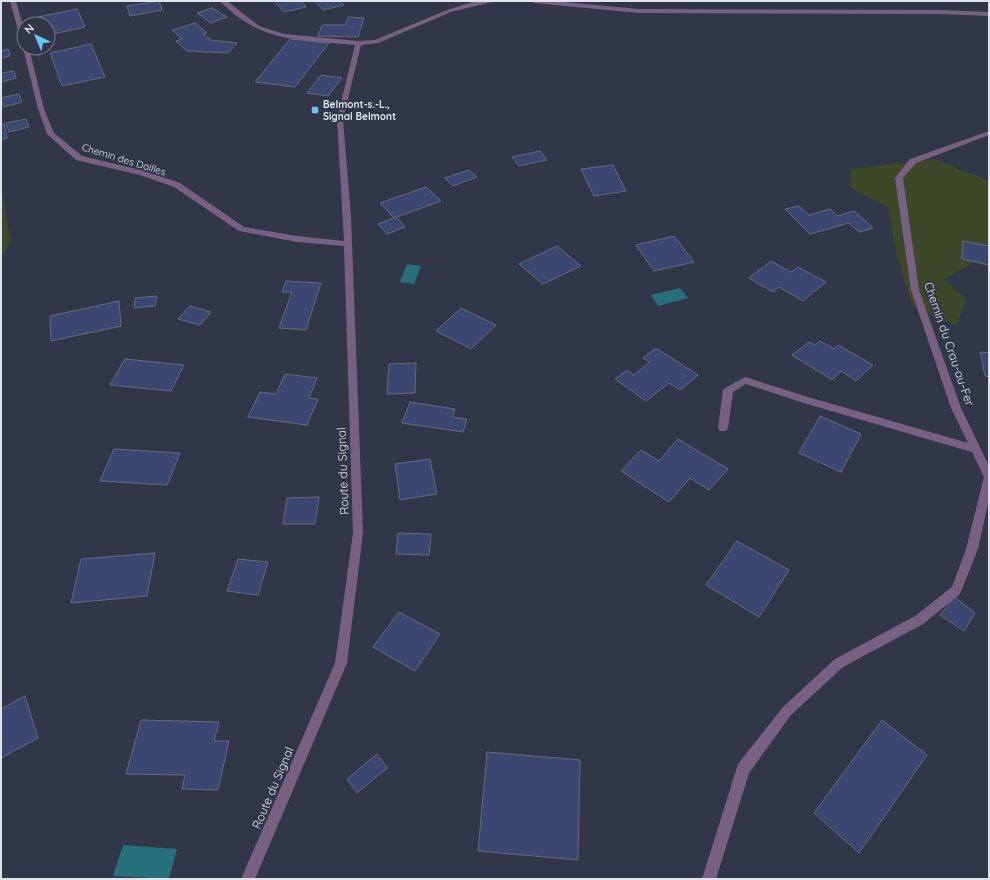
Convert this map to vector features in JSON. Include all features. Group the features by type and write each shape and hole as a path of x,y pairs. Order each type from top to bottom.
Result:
{"street":[{"path":"14,1 18,16"},
{"path":"223,1 257,26 283,36 358,43 376,42 449,12 473,4 493,1"},
{"path":"534,1 639,11 941,12 989,14"},
{"name":"Route du Signal","path":"248,879 341,663 358,533 347,216 340,119 358,43"},
{"name":"Chemin des Dailles","path":"28,56 42,109 51,134 79,158 142,173 177,186 242,229 297,239 347,244"},
{"name":"Chemin du Crau-au-Fer","path":"989,133 913,160 899,178 915,290 956,408 989,477"},
{"path":"723,428 728,390 744,380 807,400 976,449"},
{"path":"709,879 743,768 787,711 839,663 918,620 956,590 972,549 989,477"}],"shaded area":[{"path":"935,159 989,181 989,246 968,266 944,279 966,300 956,326 912,305 897,257 888,207 850,188 851,169"},
{"path":"1,186 11,242 1,257"},
{"path":"407,264 421,266 414,284 400,282"},
{"path":"680,288 688,298 658,306 651,295"},
{"path":"123,845 177,849 169,879 113,876"}],"building":[{"path":"159,1 162,10 130,16 127,6"},
{"path":"274,1 301,1 306,7 284,12"},
{"path":"315,1 340,1 344,5 323,10"},
{"path":"212,8 227,17 211,23 197,13"},
{"path":"77,9 85,27 56,33 56,16 43,16"},
{"path":"348,17 364,18 358,37 318,36 322,25 345,25"},
{"path":"195,23 207,33 203,34 211,40 237,43 228,53 187,51 176,41 182,39 172,30"},
{"path":"290,39 329,43 295,87 255,82"},
{"path":"91,44 105,77 62,86 51,56 56,56 56,52"},
{"path":"8,49 10,56 1,58 1,51"},
{"path":"14,71 16,78 1,82 1,73"},
{"path":"321,75 342,78 328,96 307,93"},
{"path":"19,94 22,102 3,107 1,98"},
{"path":"26,119 29,127 9,132 6,123"},
{"path":"4,123 7,138 1,140 1,124"},
{"path":"540,151 547,160 519,166 512,157"},
{"path":"613,165 626,191 594,196 581,169"},
{"path":"469,170 477,177 453,186 445,178"},
{"path":"426,187 441,201 394,218 380,203"},
{"path":"799,206 809,215 830,209 837,216 854,211 873,228 859,232 849,223 810,234 785,209"},
{"path":"396,217 405,227 387,234 378,224"},
{"path":"674,236 694,262 654,271 636,245"},
{"path":"963,241 989,246 989,265 962,259"},
{"path":"557,246 581,266 543,284 519,264"},
{"path":"771,261 791,272 798,267 826,282 803,301 779,287 773,292 749,278"},
{"path":"286,281 321,283 306,330 279,328 292,292 282,292"},
{"path":"157,296 155,306 134,308 135,298"},
{"path":"119,301 121,326 51,341 50,316"},
{"path":"190,306 211,312 200,325 178,319"},
{"path":"461,308 496,325 471,349 436,331"},
{"path":"820,341 834,349 838,345 873,365 856,381 841,371 832,380 792,355 809,342 815,345"},
{"path":"656,348 698,375 680,390 669,383 646,401 615,379 627,370 634,375 650,362 643,358"},
{"path":"980,352 989,353 989,377 985,376"},
{"path":"125,359 184,365 171,391 110,385"},
{"path":"416,363 415,393 387,394 389,364"},
{"path":"285,374 317,378 309,398 318,399 307,425 248,417 260,392 276,394"},
{"path":"410,402 455,409 452,417 467,419 463,432 402,423"},
{"path":"820,416 861,434 841,472 799,453"},
{"path":"678,439 728,469 709,490 690,478 669,502 621,471 641,450 659,461"},
{"path":"114,449 180,453 167,485 100,481"},
{"path":"430,459 437,494 400,500 395,464"},
{"path":"319,497 315,524 283,524 287,498"},
{"path":"398,533 431,534 429,555 396,554"},
{"path":"737,541 789,570 759,617 706,585"},
{"path":"155,553 147,596 71,603 81,559"},
{"path":"238,559 268,562 258,595 227,591"},
{"path":"955,597 975,613 964,631 940,615"},
{"path":"399,612 440,634 415,671 373,647"},
{"path":"25,696 38,738 1,758 1,709"},
{"path":"141,720 219,722 214,741 229,741 218,790 182,789 185,775 126,774"},
{"path":"882,720 927,755 859,853 814,813"},
{"path":"487,752 580,760 578,860 478,851"},
{"path":"377,754 387,768 357,793 347,779"}],"place":[{"name":"Belmont-s.-L., Signal Belmont","path":"315,110"}]}
